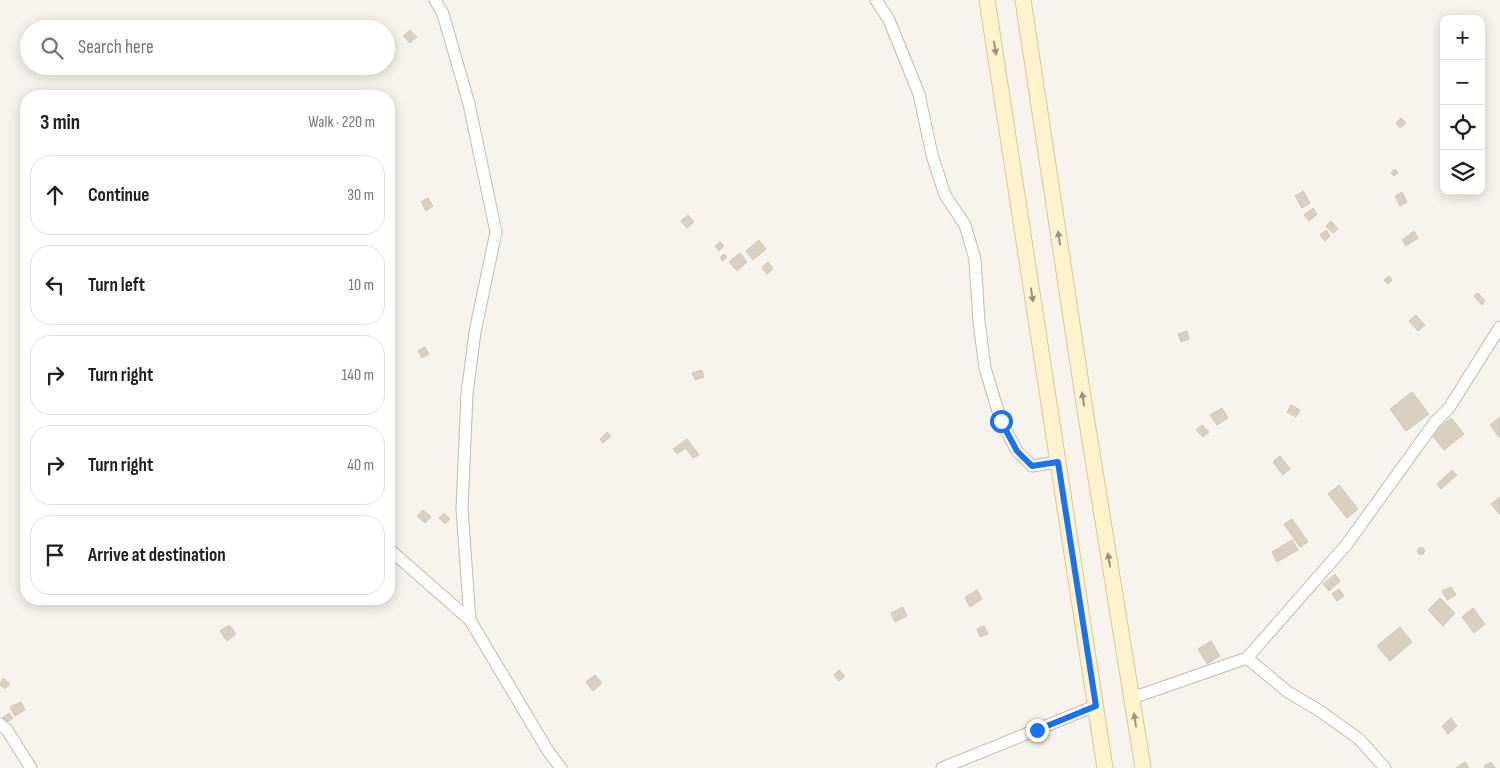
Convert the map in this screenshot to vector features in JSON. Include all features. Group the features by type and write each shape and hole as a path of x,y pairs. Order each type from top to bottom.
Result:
{"street":[{"path":"435,0 443,14 469,104 496,232 474,332 467,394 462,509 470,620"},
{"path":"876,0 889,20 919,94 932,154 945,195 964,225 970,242 975,259 979,322 985,368 1001,421 1017,451 1032,466 1058,462"},
{"path":"987,0 1105,768"},
{"path":"1023,0 1085,410 1143,768"},
{"path":"1132,698 1247,658 1348,544 1435,422 1449,408 1500,327"},
{"path":"395,554 470,620 548,751 561,768"},
{"path":"1247,658 1288,692 1320,711 1359,739 1385,768"},
{"path":"942,768 1096,706"},
{"path":"0,724 7,730 31,768"}],"building":[{"path":"410,30 417,37 410,43 403,36"},
{"path":"1401,118 1406,123 1400,128 1396,123"},
{"path":"1395,169 1398,173 1394,176 1391,173"},
{"path":"1303,191 1310,203 1302,208 1295,196"},
{"path":"1402,192 1407,202 1400,206 1395,196"},
{"path":"428,198 433,206 426,211 421,202"},
{"path":"1313,208 1317,214 1309,221 1304,215"},
{"path":"688,215 694,222 687,228 681,221"},
{"path":"1331,221 1338,229 1333,233 1326,226"},
{"path":"1326,230 1330,236 1325,241 1320,235"},
{"path":"1414,231 1418,238 1406,246 1402,240"},
{"path":"759,240 766,249 753,260 746,251"},
{"path":"720,242 724,246 719,251 715,246"},
{"path":"740,253 747,262 737,271 729,262"},
{"path":"724,254 727,257 723,261 720,258"},
{"path":"768,262 773,269 767,274 762,267"},
{"path":"1389,276 1392,280 1388,284 1384,280"},
{"path":"1478,293 1485,301 1482,305 1474,296"},
{"path":"1416,315 1425,325 1418,331 1409,321"},
{"path":"1187,331 1189,339 1181,342 1178,334"},
{"path":"425,347 429,354 422,358 418,351"},
{"path":"702,370 704,377 695,380 692,373"},
{"path":"1412,392 1429,414 1406,431 1390,409"},
{"path":"1291,405 1300,410 1296,417 1287,412"},
{"path":"1222,408 1228,418 1217,425 1210,415"},
{"path":"1500,417 1500,437 1499,437 1490,425"},
{"path":"1451,418 1464,434 1444,450 1431,434"},
{"path":"1202,425 1209,432 1203,437 1196,430"},
{"path":"607,432 611,436 603,443 600,439"},
{"path":"687,439 699,455 693,458 686,448 677,454 673,449"},
{"path":"1280,456 1290,469 1283,475 1273,462"},
{"path":"1452,470 1457,475 1441,489 1437,484"},
{"path":"1339,485 1358,509 1347,518 1328,494"},
{"path":"1500,497 1500,513 1499,514 1491,504"},
{"path":"423,510 431,517 425,523 417,516"},
{"path":"444,513 450,519 445,524 439,518"},
{"path":"1292,519 1308,542 1300,547 1284,524"},
{"path":"1292,540 1298,550 1277,562 1272,552"},
{"path":"1421,547 1425,551 1421,555 1417,551"},
{"path":"1335,574 1340,581 1329,591 1323,584"},
{"path":"1451,587 1456,595 1447,600 1442,591"},
{"path":"1339,589 1344,596 1337,601 1332,594"},
{"path":"977,590 982,599 970,607 965,597"},
{"path":"1440,598 1455,613 1443,626 1428,610"},
{"path":"903,607 907,616 895,622 891,613"},
{"path":"1473,608 1485,624 1474,633 1462,617"},
{"path":"229,625 236,634 227,641 220,631"},
{"path":"984,626 988,634 980,637 977,629"},
{"path":"1400,627 1412,642 1390,661 1377,646"},
{"path":"1211,641 1220,656 1207,664 1198,649"},
{"path":"839,670 845,676 839,681 834,675"},
{"path":"595,675 602,683 593,691 586,682"},
{"path":"3,678 10,684 5,689 0,685"},
{"path":"21,702 25,710 15,716 10,707"},
{"path":"9,713 13,718 6,723 3,717"},
{"path":"1451,718 1457,726 1448,734 1442,726"},
{"path":"1465,762 1469,768 1456,768"},
{"path":"1491,762 1495,768 1485,768 1484,766"}],"route":[{"path":"1001,421 1017,451 1032,466 1058,462 1096,706 1037,730"}]}
